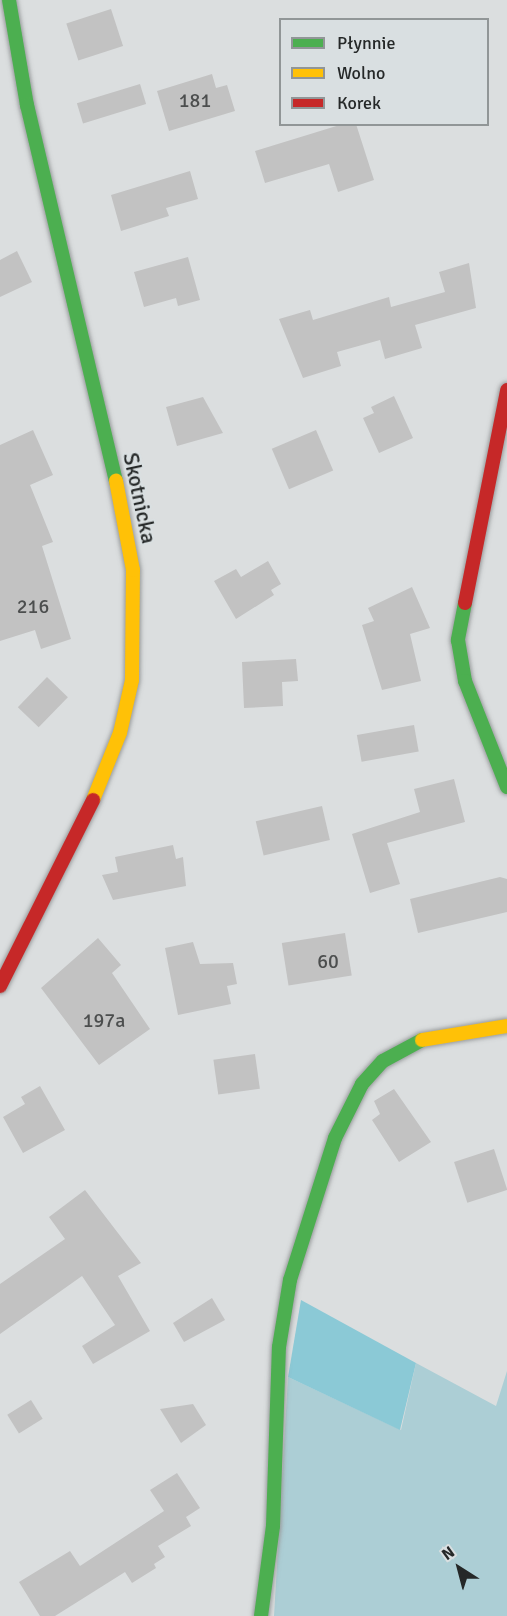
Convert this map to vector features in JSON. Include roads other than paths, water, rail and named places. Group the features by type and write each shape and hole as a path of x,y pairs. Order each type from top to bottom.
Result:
{"street":[{"name":"Skotnicka","path":"0,986 94,798 120,733 132,680 134,628 133,570 123,512 27,105 9,0"},
{"path":"507,390 458,640 465,681 507,787"},
{"path":"261,1616 273,1526 279,1347 290,1280 335,1138 362,1083 393,1055 412,1042 507,1026"}]}
